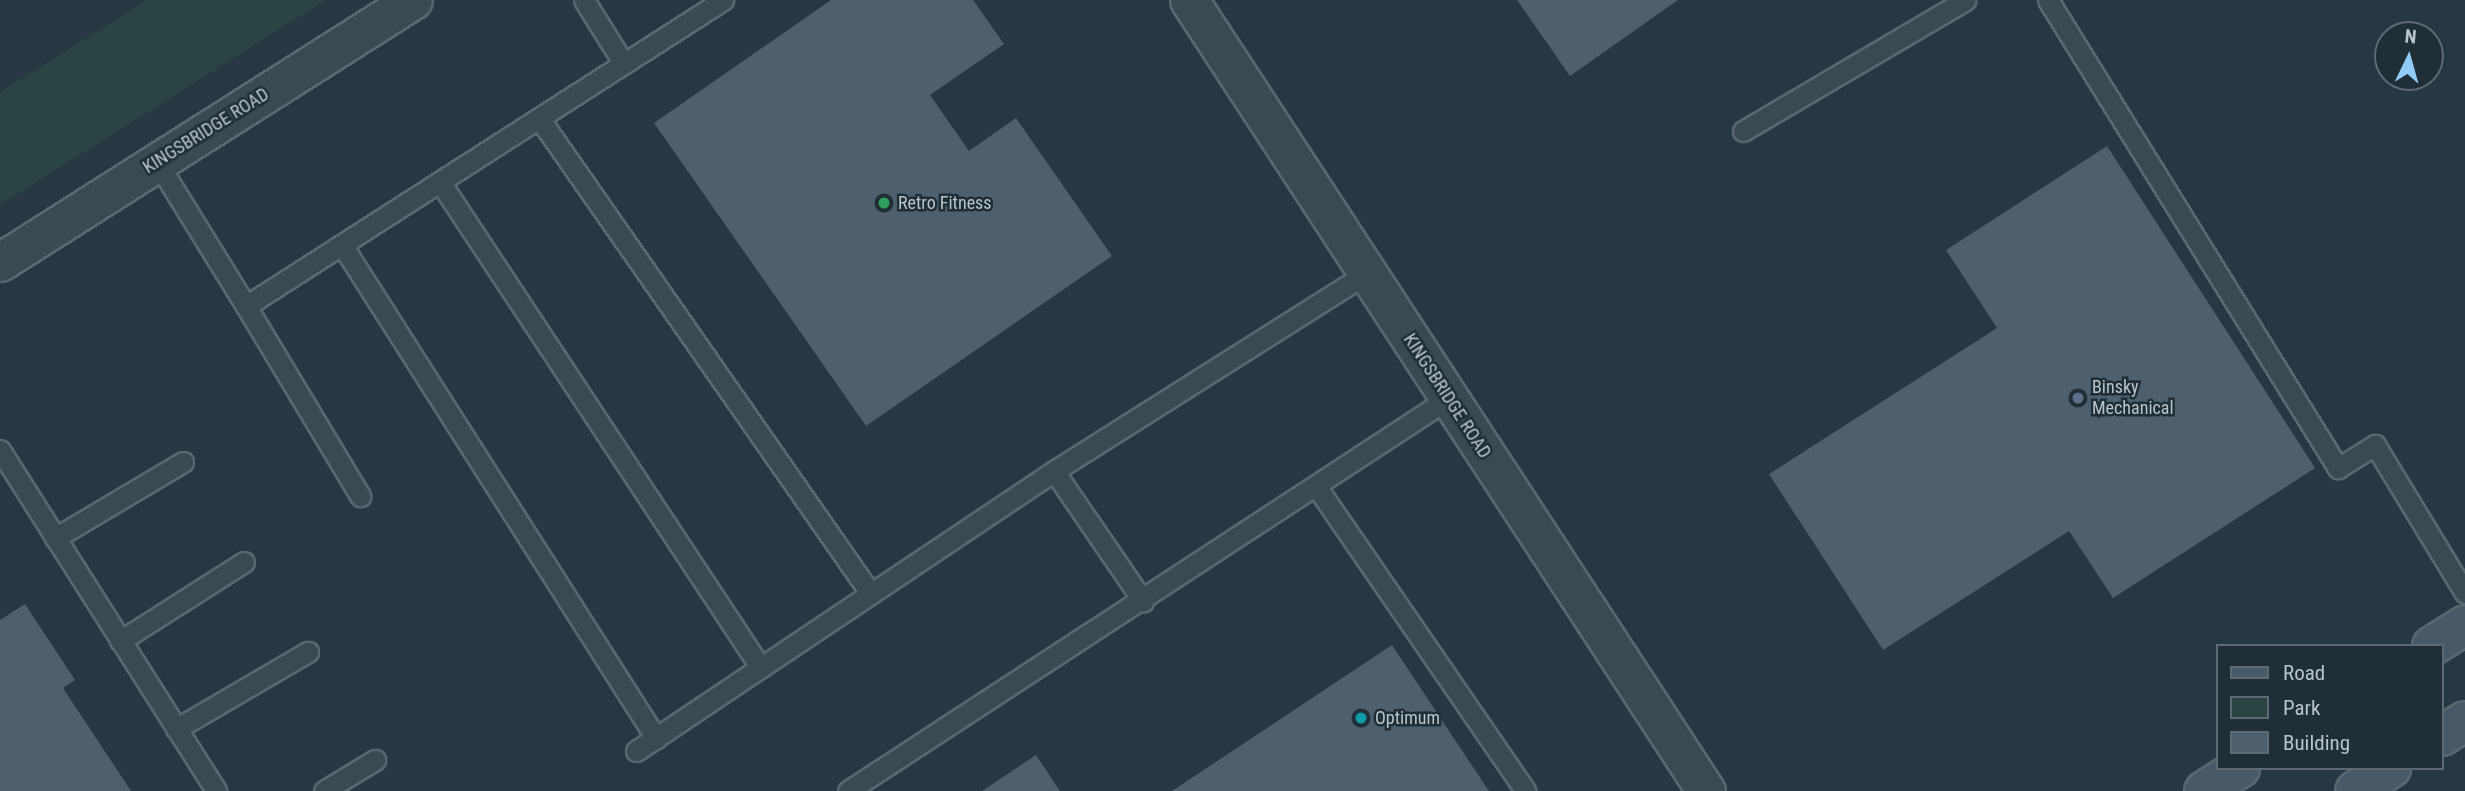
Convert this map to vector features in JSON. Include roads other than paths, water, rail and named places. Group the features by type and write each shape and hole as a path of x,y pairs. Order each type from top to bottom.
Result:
{"main road":[{"path":"2435,644 2465,625"},
{"path":"2444,735 2465,721"},
{"path":"2204,791 2237,770"},
{"path":"2355,791 2388,770"}],"street":[{"name":"KINGSBRIDGE ROAD","path":"0,262 413,0"},
{"name":"KINGSBRIDGE ROAD","path":"1189,0 1449,398 1698,789"}],"lane":[{"path":"584,0 624,64"},
{"path":"246,306 723,0"},
{"path":"1743,131 1965,0"},
{"path":"2048,0 2338,468 2375,445 2465,593"},
{"path":"539,118 871,594"},
{"path":"157,162 360,496"},
{"path":"440,182 761,668"},
{"path":"342,245 656,738"},
{"path":"636,751 1054,471 1367,273"},
{"path":"848,791 1143,601 1449,398"},
{"path":"0,450 215,791"},
{"path":"55,538 183,462"},
{"path":"1054,471 1143,601"},
{"path":"1316,486 1526,791"},
{"path":"120,641 244,562"},
{"path":"176,729 308,652"},
{"path":"324,791 375,760"}],"place":[{"name":"Retro Fitness","path":"884,203"},
{"name":"Binsky Mechanical","path":"2078,398"},
{"name":"Optimum","path":"1361,718"}]}
